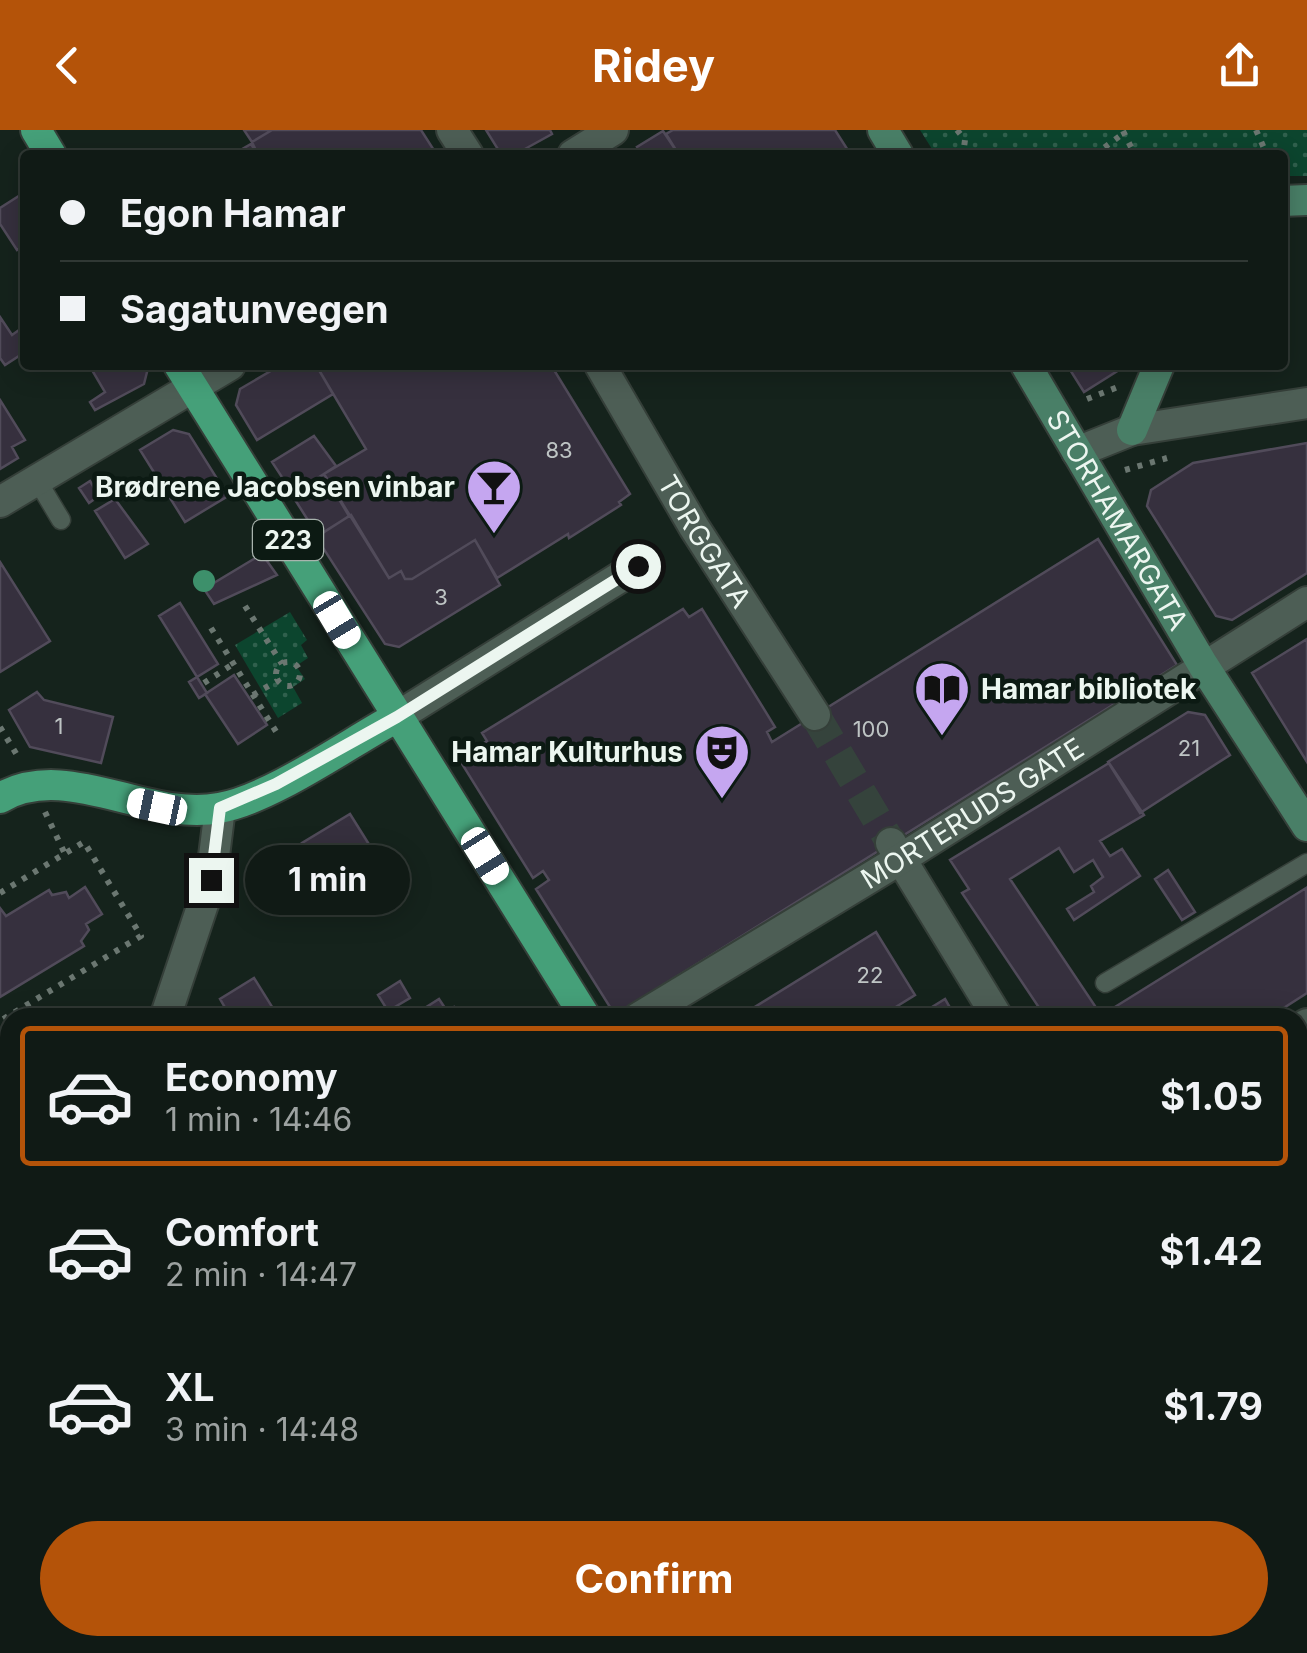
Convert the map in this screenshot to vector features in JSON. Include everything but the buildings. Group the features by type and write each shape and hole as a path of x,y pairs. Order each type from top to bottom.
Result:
{"main road":[{"name":"STORHAMARGATA","path":"1029,370 1203,665 1307,826"},
{"path":"1132,430 1157,370"},
{"name":"223","path":"186,376 580,1008"},
{"path":"10,789 64,786 157,807 220,808 276,784 397,717"}],"street":[{"path":"580,150 613,130"},
{"name":"TORGGATA","path":"611,370 694,527 815,715"},
{"path":"0,502 38,480 186,376"},
{"path":"1077,452 1132,430 1242,417 1307,403"},
{"path":"397,717 638,566"},
{"name":"MORTERUDS GATE","path":"653,1008 895,852 1307,602"},
{"path":"168,1008 211,880 220,808"},
{"path":"895,852 992,1008"}],"lane":[{"path":"38,480 61,520"},
{"path":"1106,983 1307,863"}],"path":[{"path":"958,130 965,140"},
{"path":"964,150 967,130"},
{"path":"1100,150 1124,131"},
{"path":"1087,399 1110,393 1123,382"},
{"path":"245,606 282,664"},
{"path":"211,628 277,733"},
{"path":"204,683 234,664"},
{"path":"253,696 277,681 293,685 300,675 294,664 282,664 276,670 277,681"},
{"path":"10,789 65,854"},
{"path":"0,893 84,842 142,936 22,1008"}],"green space":[{"path":"920,130 1307,130 1307,176 1288,176 1288,150 932,149"},
{"path":"290,612 307,640 301,645 308,658 296,666 305,679 293,687 302,703 278,718 235,645"}],"tunnel":[{"path":"815,715 891,843"}],"place":[{"name":"Brødrene Jacobsen vinbar","path":"494,536"},
{"name":"Hamar bibliotek","path":"942,738"},
{"name":"Hamar Kulturhus","path":"722,801"}],"route":[{"path":"211,880 220,808 249,798 397,717 638,566"}]}
